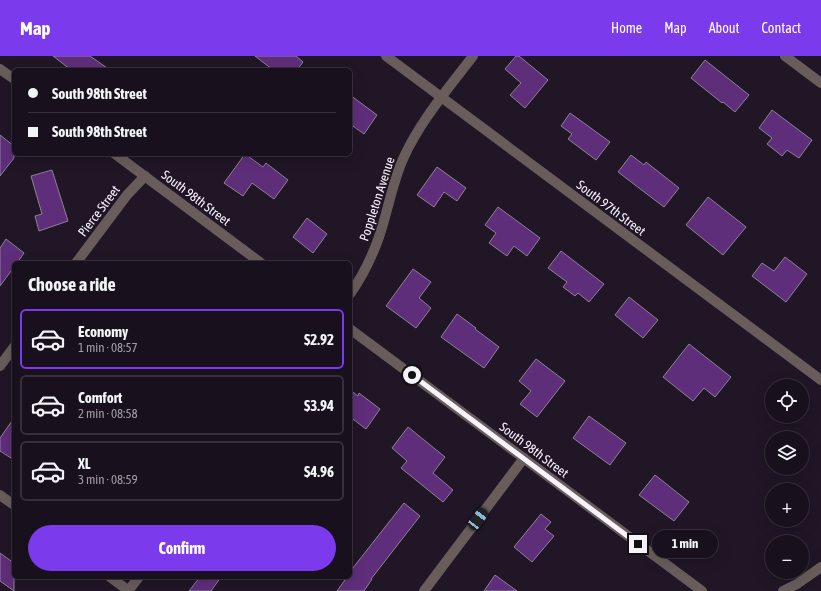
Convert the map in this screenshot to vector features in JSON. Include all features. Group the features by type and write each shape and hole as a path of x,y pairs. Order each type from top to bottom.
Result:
{"street":[{"name":"South 97th Street","path":"386,56 821,380"},
{"name":"Poppleton Avenue","path":"352,291 367,266 379,237 393,186 403,159 416,134 473,56"},
{"path":"785,56 821,83"},
{"path":"0,69 12,78"},
{"name":"South 98th Street","path":"118,156 258,261"},
{"name":"Pierce Street","path":"78,261 127,195 145,176"},
{"name":"South 98th Street","path":"352,330 702,591"},
{"path":"0,366 12,350"},
{"path":"424,591 524,458"},
{"path":"0,495 12,504"},
{"path":"783,591 797,584 821,567"},
{"path":"113,579 129,591 138,579"}],"building":[{"path":"53,56 90,56 107,68 68,68"},
{"path":"255,56 296,56 303,62 298,68 270,68"},
{"path":"516,56 519,56 548,80 525,108 510,95 521,83 505,69"},
{"path":"705,60 749,95 735,112 691,78"},
{"path":"352,96 377,115 364,134 352,125"},
{"path":"772,110 812,140 799,158 787,150 782,156 767,144 772,138 759,128"},
{"path":"570,113 610,142 596,160 568,139 572,134 561,126"},
{"path":"0,135 12,144 12,156 14,156 14,158 0,176"},
{"path":"631,155 644,165 646,162 679,188 664,207 618,172"},
{"path":"244,156 248,156 263,167 266,163 288,180 274,199 252,183 243,196 224,183"},
{"path":"437,167 466,188 457,201 444,192 434,207 417,195"},
{"path":"52,170 68,221 39,231 35,216 42,214 31,176"},
{"path":"708,197 746,227 723,255 686,225"},
{"path":"498,207 540,238 527,256 514,246 507,256 489,243 496,233 485,225"},
{"path":"307,218 327,234 313,253 293,237"},
{"path":"6,239 24,253 18,261 12,261 12,270 0,286 0,248"},
{"path":"561,251 604,284 589,302 578,293 575,296 563,287 567,282 548,268"},
{"path":"785,257 807,274 786,302 752,276 762,263 774,271"},
{"path":"413,269 431,282 419,298 431,308 416,328 386,306"},
{"path":"629,297 658,320 643,338 615,315"},
{"path":"457,314 499,347 484,368 441,337"},
{"path":"689,344 731,377 715,397 704,388 693,401 663,377"},
{"path":"536,359 565,381 537,417 520,404 531,391 519,381"},
{"path":"352,392 358,396 359,393 380,409 366,429 352,418"},
{"path":"589,416 626,443 610,465 573,438"},
{"path":"12,421 12,459 0,451 0,438"},
{"path":"408,427 445,457 433,473 453,490 443,502 401,468 407,461 392,448"},
{"path":"655,475 689,502 674,521 639,495"},
{"path":"404,503 420,516 371,579 364,591 337,591 346,579 352,579 352,569"},
{"path":"541,514 551,522 545,529 554,536 532,562 514,547"},
{"path":"0,553 12,562 14,591 0,581"},
{"path":"495,575 517,591 484,591"},
{"path":"198,579 220,579 211,591 189,591"}],"route":[{"path":"412,375 638,544"}]}
